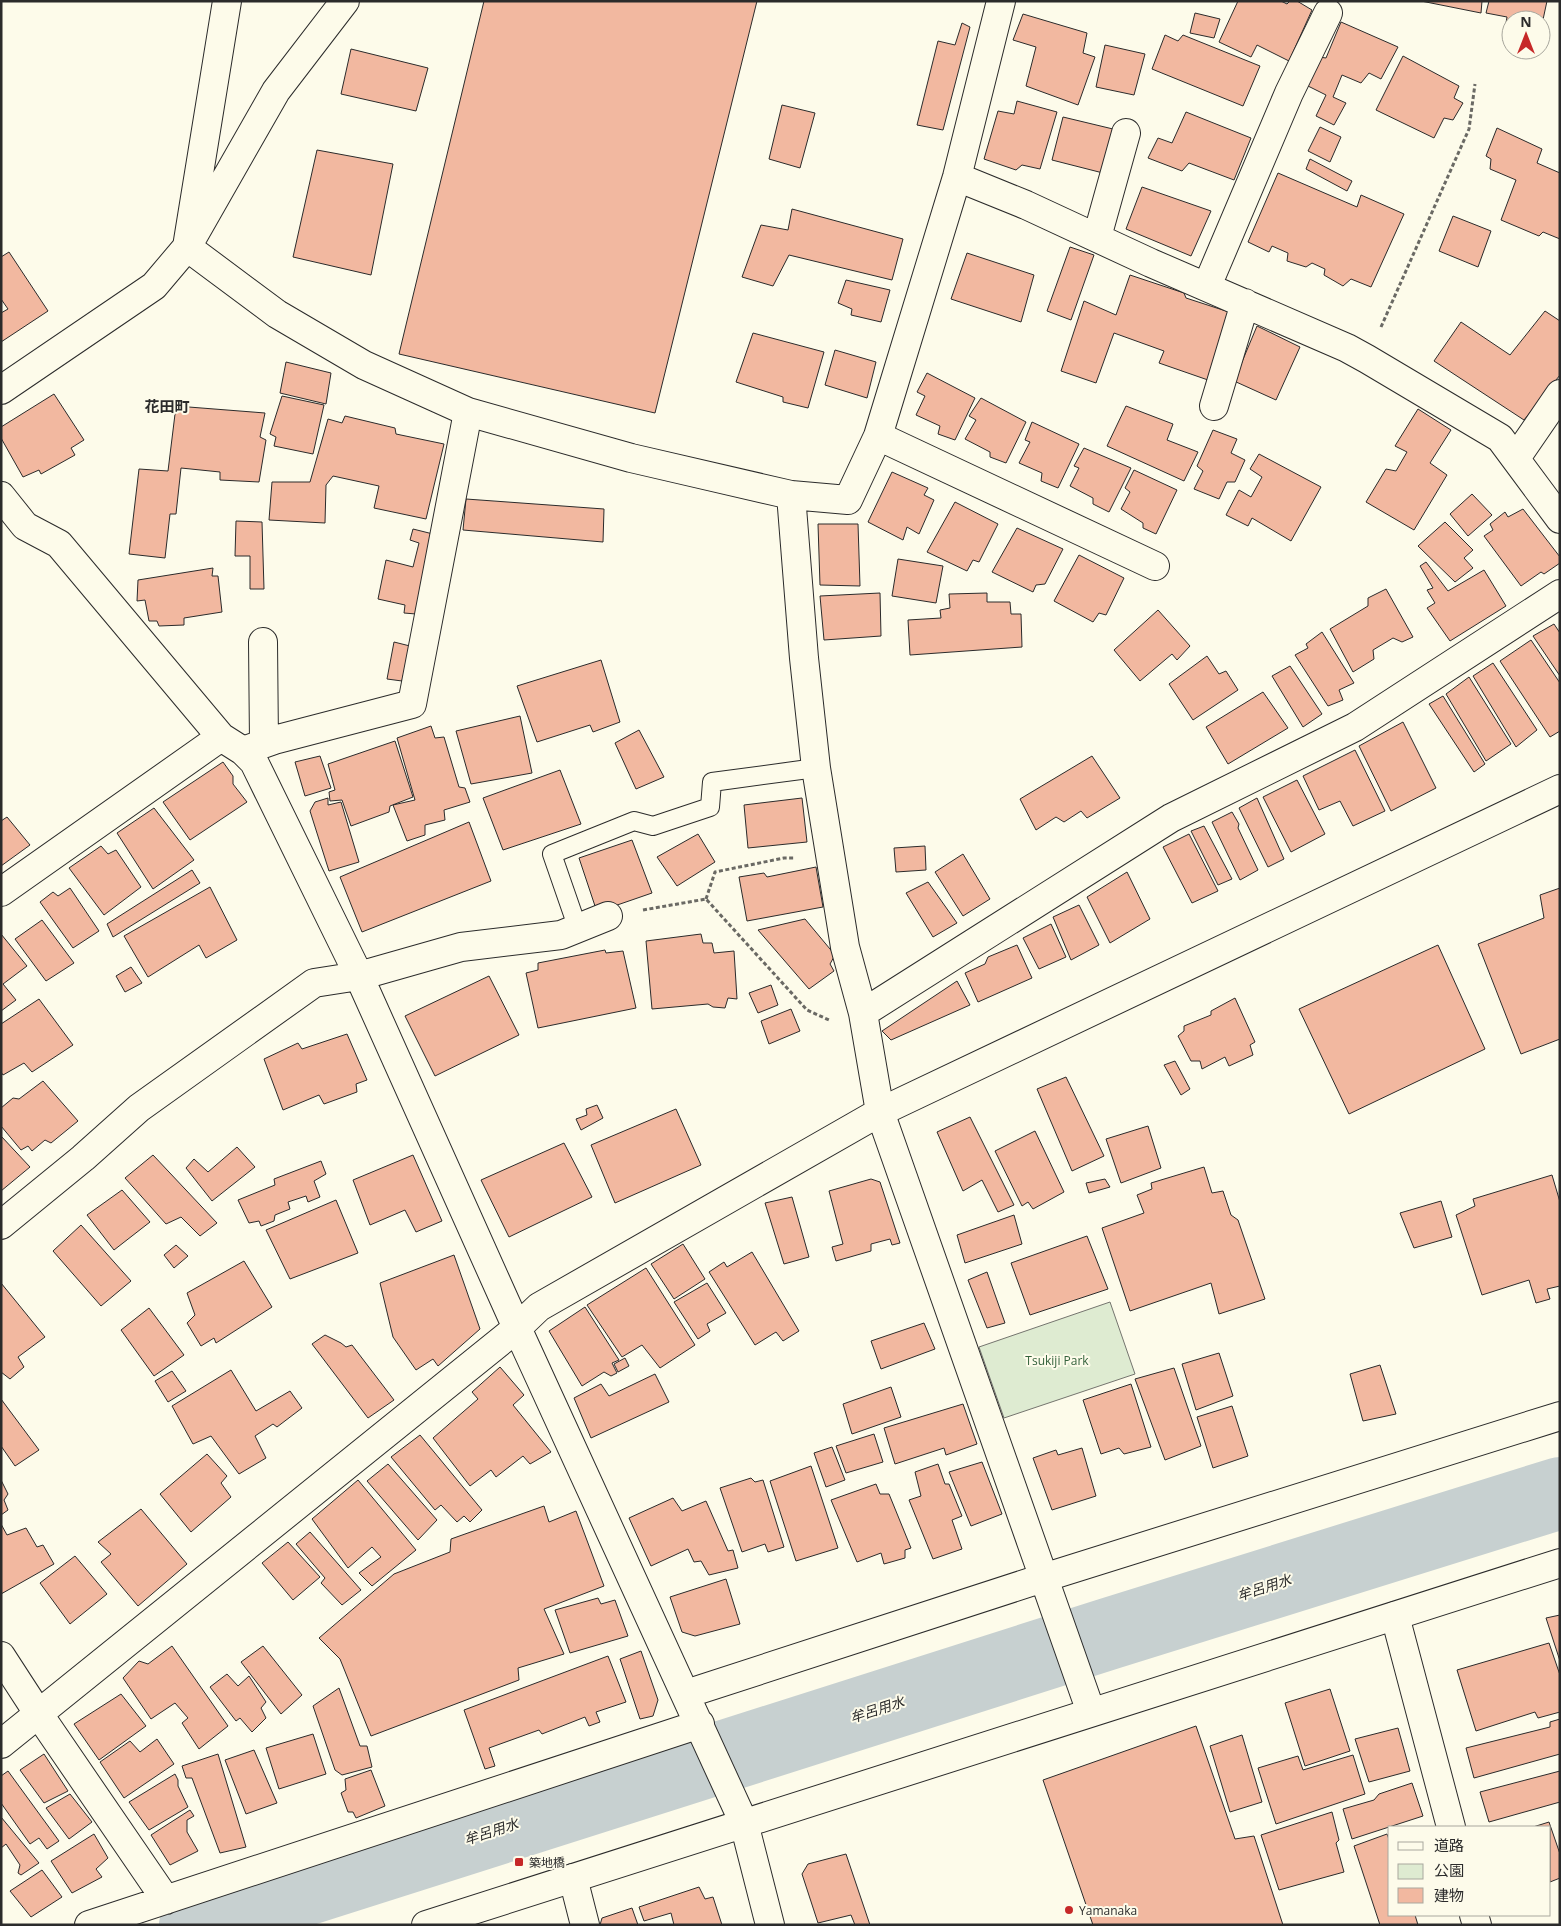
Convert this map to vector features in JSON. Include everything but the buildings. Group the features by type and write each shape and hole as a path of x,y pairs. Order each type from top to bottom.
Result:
{"street":[{"path":"187,247 227,1"},
{"path":"1,390 154,286 187,247 276,91 346,1"},
{"path":"187,247 285,319 364,365 468,412 631,458 791,495 848,500 878,436 957,177 1001,1"},
{"path":"1207,286 1289,93 1328,13"},
{"path":"1097,237 1126,133"},
{"path":"957,177 1347,348 1500,438 1560,519"},
{"path":"1214,406 1245,304"},
{"path":"1516,458 1560,394"},
{"path":"1,892 243,744 412,704 468,412"},
{"path":"878,436 1155,566"},
{"path":"791,495 804,658 816,768 845,947 863,1013 880,1112 1091,1712"},
{"path":"1,496 25,526 59,544 243,744 254,762 360,976 744,1823 770,1925"},
{"path":"863,1013 1171,818 1355,727 1560,594"},
{"path":"243,744 263,642"},
{"path":"1,1744 518,1328 539,1308 880,1112 1560,789"},
{"path":"1,1224 83,1158 139,1108 314,983 360,976 461,947 561,935 608,916"},
{"path":"686,1694 1043,1578 1560,1416"},
{"path":"426,1925 1560,1562"},
{"path":"1395,1616 1451,1826"},
{"path":"1,1656 166,1900"},
{"path":"89,1925 703,1732"},
{"path":"572,1878 585,1925"}],"lane":[{"path":"578,928 552,854 634,821 654,826 710,807 712,782 816,768"}],"path":[{"path":"1367,360 1469,129 1476,84"},
{"path":"706,898 715,872 784,858 831,857"},
{"path":"706,898 806,1010 840,1025 863,1013"},
{"path":"608,916 706,898"}],"green space":[{"name":"Tsukiji Park","path":"1110,1302 1135,1374 1004,1418 979,1347"}],"waterway":[{"name":"牟呂用水","path":"195,1925 1108,1634 1560,1493"}],"place":[{"name":"築地橋","path":"519,1862"},
{"name":"Yamanaka","path":"1069,1910"}],"district":[{"name":"花田町","path":"167,406"}]}
